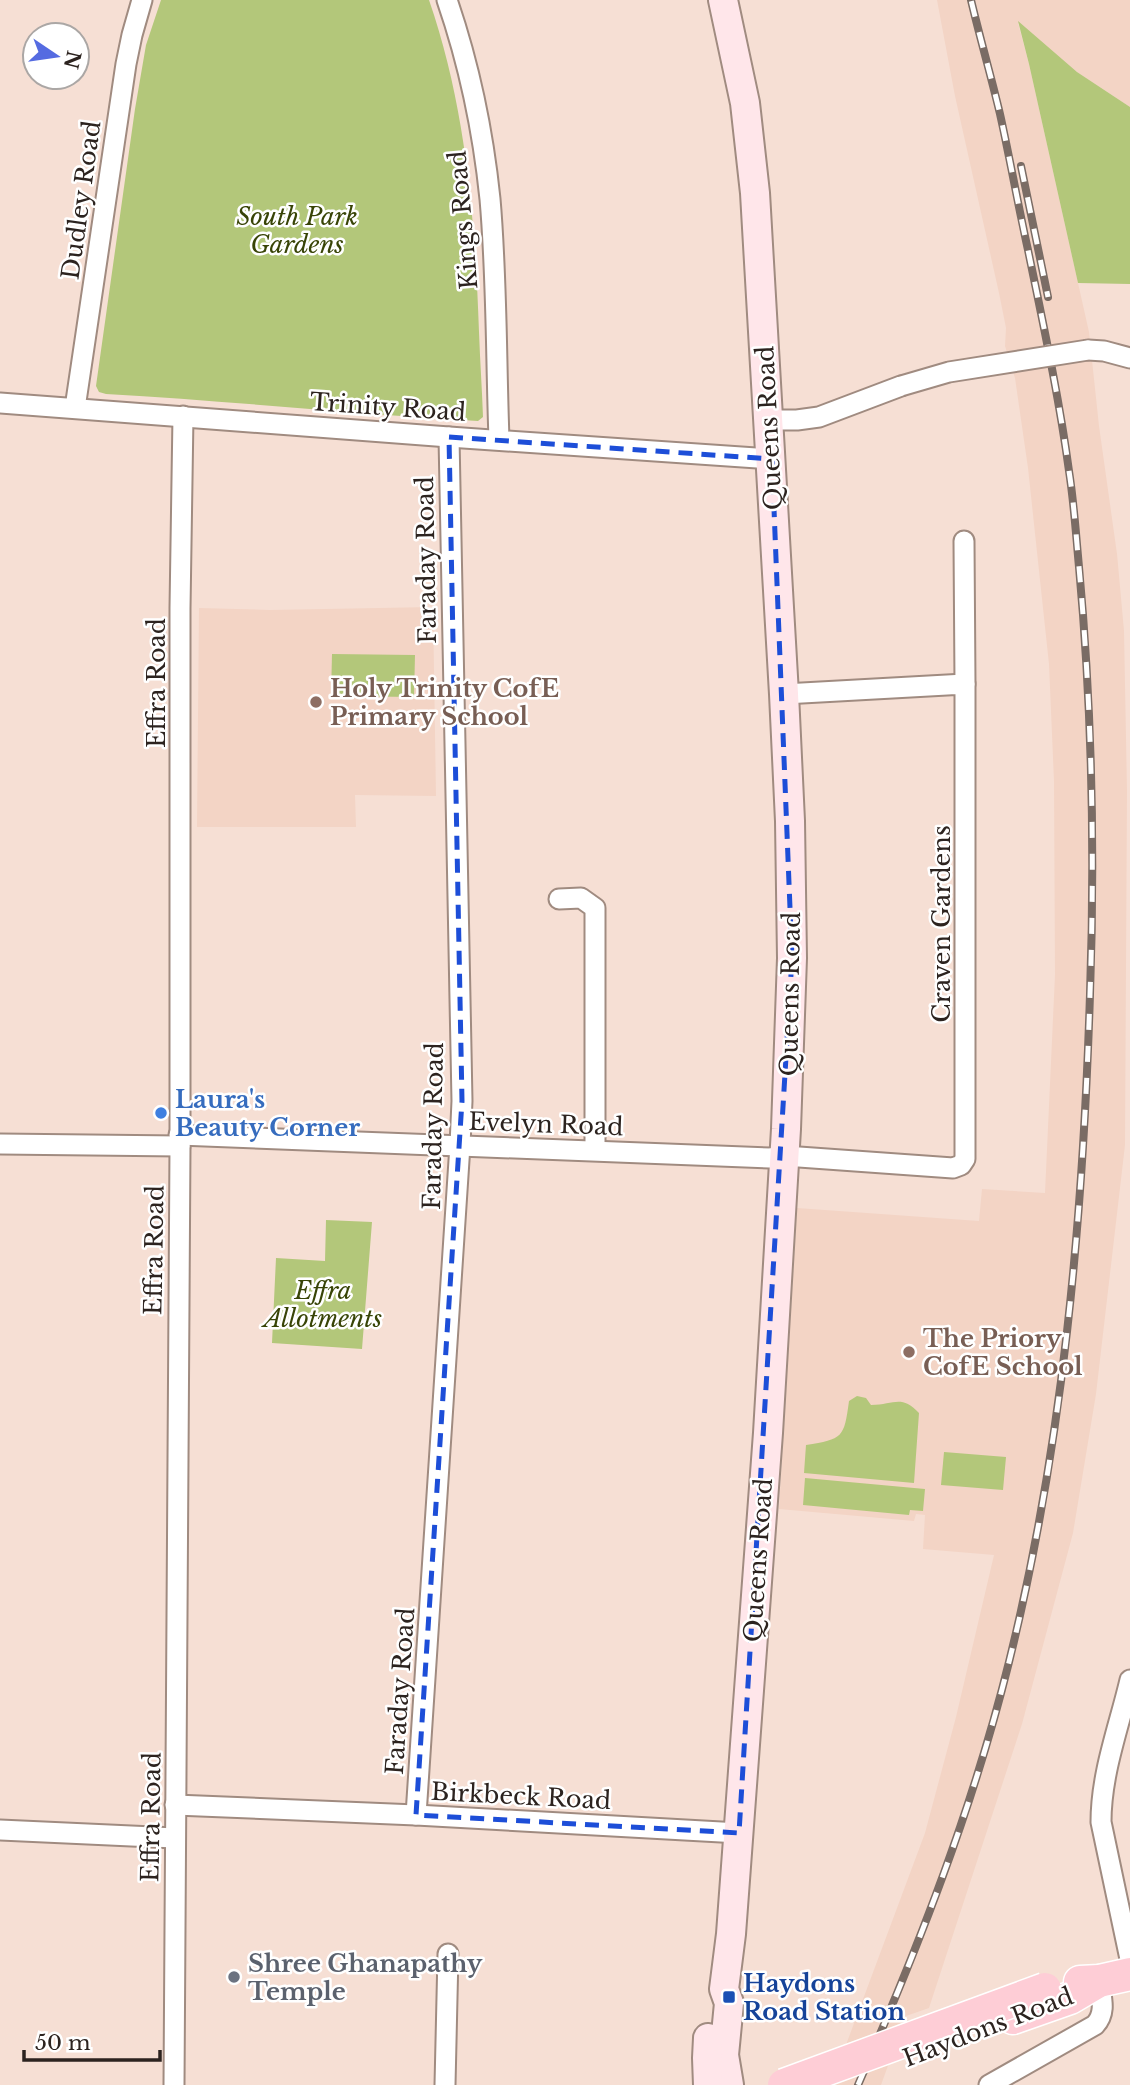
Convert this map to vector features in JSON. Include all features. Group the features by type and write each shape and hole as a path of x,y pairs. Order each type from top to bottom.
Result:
{"main road":[{"name":"Haydons Road","path":"836,2085 1013,2018 1047,1998 1065,1983 1099,1982 1130,1975"},
{"name":"Haydons Road","path":"784,2085 1047,1998"}],"street":[{"name":"Dudley Road","path":"75,408 126,64 142,0"},
{"name":"Kings Road","path":"447,0 462,43 489,195 499,439"},
{"name":"Queens Road","path":"708,2085 708,2040 718,1999 724,1989 739,1833 785,1156 792,958 790,821 772,459 750,139 740,73 723,0"},
{"path":"769,420 819,417 901,386 949,372 1088,350 1130,358"},
{"name":"Trinity Road","path":"0,403 772,459"},
{"path":"0,403 0,414"},
{"name":"Effra Road","path":"174,2085 183,416"},
{"name":"Faraday Road","path":"416,1815 460,1145 461,1057 449,437"},
{"path":"784,694 965,684 964,541"},
{"name":"Craven Gardens","path":"785,1156 953,1168 961,1165 965,1159 965,684"},
{"path":"559,899 581,898 594,908 595,1150"},
{"name":"Evelyn Road","path":"0,1144 179,1140 460,1145 770,1158 785,1156"},
{"path":"1130,1680 1105,1774 1101,1805 1101,1822 1130,1959"},
{"name":"Birkbeck Road","path":"175,1805 739,1833"},
{"path":"0,1830 175,1838"},
{"path":"445,2085 448,1954"},
{"path":"989,2085 1095,2025 1103,2012 1099,1982"},
{"name":"Queens Road","path":"724,1989 729,2003 724,2055 729,2085"}],"highlighted area":[{"path":"449,437 772,459 792,958 739,1833 416,1815 462,1101"}],"shaded area":[{"path":"937,0 1130,0 1130,107 1077,72 1018,23 1089,332 1117,554 1124,631 1127,791 1125,1145 1096,1394 1073,1533 1022,1724 929,2008 906,2016 881,2085 831,2085 925,1833 956,1717 994,1555 923,1549 925,1515 916,1514 914,1521 779,1509 797,1208 979,1221 982,1189 1045,1193 1055,975 1054,781 1049,664 1028,468 1015,378 1005,346 1006,328 955,96"},
{"name":"Holy Trinity CofE Primary School","path":"433,607 436,796 355,795 356,827 197,827 199,608 270,610"}],"green space":[{"name":"South Park Gardens","path":"161,0 429,0 452,81 471,206 483,406 483,417 478,421 99,392 96,386 135,109 146,45"},
{"path":"1018,21 1077,72 1130,107 1130,284 1078,283"},
{"path":"332,654 415,655 414,697 331,696"},
{"name":"Effra Allotments","path":"326,1220 372,1222 362,1349 272,1343 276,1258 325,1261"},
{"path":"857,1396 866,1398 871,1405 902,1402 919,1413 914,1483 804,1473 806,1445 828,1441 840,1435 849,1401"},
{"path":"944,1452 1006,1457 1003,1490 941,1485"},
{"path":"805,1478 925,1489 923,1511 910,1510 909,1515 803,1505"}],"railway":[{"path":"858,2085 923,1929 961,1824 995,1716 1028,1580 1057,1414 1067,1331 1076,1247 1087,1078 1091,941 1091,780 1087,674 1074,507 1045,332 1000,114 971,0"},
{"path":"1021,166 1048,297"}],"place":[{"name":"Holy Trinity CofE Primary School","path":"316,702"},
{"name":"Laura's Beauty Corner","path":"161,1113"},
{"name":"The Priory CofE School","path":"909,1352"},
{"name":"Shree Ghanapathy Temple","path":"234,1977"},
{"name":"Haydons Road Station","path":"729,1997"}]}
